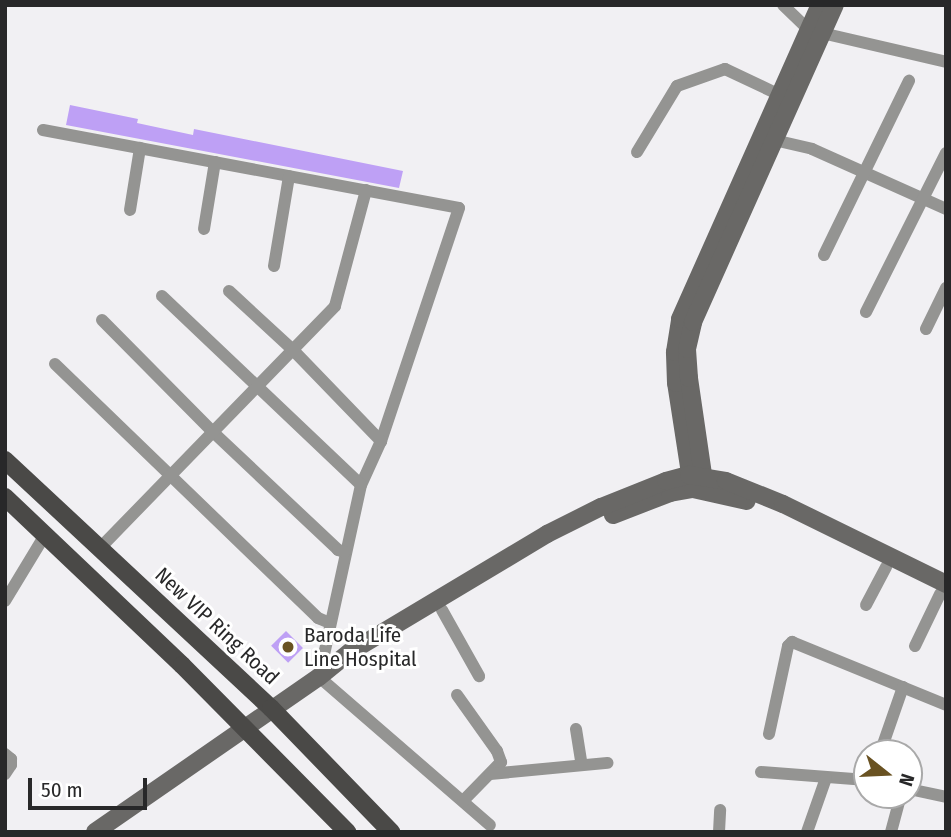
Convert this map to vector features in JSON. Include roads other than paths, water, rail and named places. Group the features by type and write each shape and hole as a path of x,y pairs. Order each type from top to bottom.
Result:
{"main road":[{"name":"New VIP Ring Road","path":"5,460 271,708 391,832"},
{"path":"5,497 244,728 346,832"}],"street":[{"path":"783,5 816,32 946,62"},
{"path":"698,483 687,349 693,322 774,141 816,32 820,5"},
{"path":"698,483 676,383 675,352 680,320 780,95 816,32 835,5"},
{"path":"638,152 677,86 724,69 780,95"},
{"path":"824,255 909,81"},
{"path":"43,130 459,208 381,441 361,485 318,677"},
{"path":"774,141 812,149 946,209"},
{"path":"130,209 140,148"},
{"path":"866,312 946,153"},
{"path":"204,229 215,162"},
{"path":"274,265 289,176"},
{"path":"100,548 335,306 366,190"},
{"path":"926,329 946,288"},
{"path":"229,291 293,350 381,441"},
{"path":"162,296 259,385 361,485"},
{"path":"102,320 213,432 338,550 345,552"},
{"path":"55,364 172,474 318,618 330,623"},
{"path":"95,832 318,677 349,652 547,534 601,507 666,481 726,481 783,504 944,592"},
{"path":"318,677 355,662 554,543 605,518 698,483 778,513 886,567 944,592"},
{"path":"5,601 45,535"},
{"path":"866,605 886,567"},
{"path":"915,646 944,592"},
{"path":"442,610 479,676"},
{"path":"769,734 788,646 792,642 946,705"},
{"path":"318,677 490,825"},
{"path":"885,739 903,687"},
{"path":"457,695 500,756 501,762 463,800"},
{"path":"576,729 582,765"},
{"path":"5,754 11,759 11,765 5,774"},
{"path":"490,774 607,763"},
{"path":"761,772 853,779"},
{"path":"807,832 826,778"},
{"path":"923,792 946,797"},
{"path":"891,832 897,809"},
{"path":"719,832 720,810"}],"place":[{"name":"Baroda Life Line Hospital","path":"288,647"}]}
